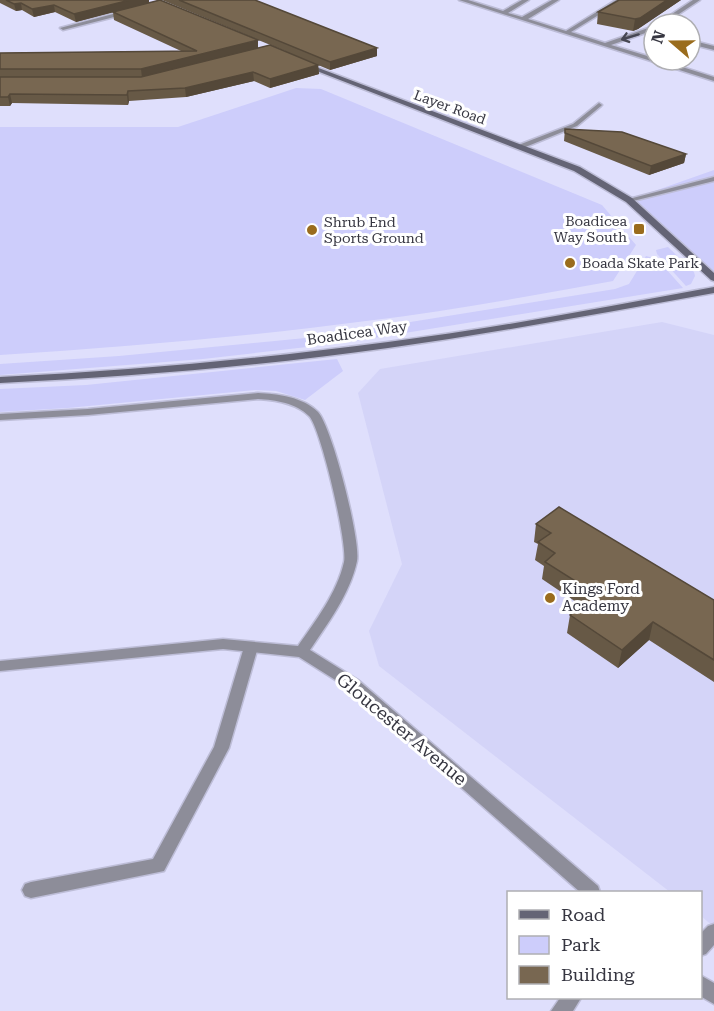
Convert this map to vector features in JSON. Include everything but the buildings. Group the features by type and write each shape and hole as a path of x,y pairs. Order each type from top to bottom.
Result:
{"main road":[{"name":"Layer Road","path":"299,62 577,169 629,200 714,278"},
{"name":"Boadicea Way","path":"0,380 200,366 344,351 528,323 714,290"}],"street":[{"path":"462,0 642,56"},
{"path":"500,12 515,0"},
{"path":"522,19 556,0"},
{"path":"566,33 620,0"},
{"path":"678,12 697,0"},
{"path":"500,12 529,3"},
{"path":"512,16 529,3"},
{"path":"63,28 139,9"},
{"path":"605,45 642,33"},
{"path":"692,72 714,79"},
{"path":"520,146 575,125 599,105"},
{"path":"629,200 714,179"},
{"path":"0,417 88,412 258,396 275,397 301,405 319,421 345,519 352,556 344,585 302,652"},
{"name":"Gloucester Avenue","path":"0,666 223,644 302,652 353,684 591,891"},
{"path":"31,890 158,867 221,748 251,647"},
{"path":"702,946 714,932"},
{"path":"702,986 714,995"},
{"path":"560,1011 571,999"}],"shaded area":[{"name":"Kings Ford Academy","path":"662,322 714,335 714,927 702,917 702,891 669,891 379,666 369,631 402,564 358,393 380,369"}],"green space":[{"name":"Shrub End Sports Ground","path":"296,88 321,89 602,205 636,245 613,281 521,298 397,317 275,332 0,355 0,127 178,127"},
{"path":"714,170 714,274 629,200"},
{"path":"668,247 694,272 695,276 691,284 686,286 657,254 656,250"},
{"path":"646,256 657,259 683,288 349,342 343,336 348,332 615,289 629,284"},
{"path":"331,337 334,342 203,359 0,375 0,364 119,356"},
{"path":"337,359 343,371 305,400 276,391 255,390 68,408 0,412 0,389 86,385"}],"place":[{"name":"Boadicea Way South","path":"639,229"},
{"name":"Shrub End Sports Ground","path":"312,230"},
{"name":"Boada Skate Park","path":"570,263"},
{"name":"Kings Ford Academy","path":"550,598"}]}
